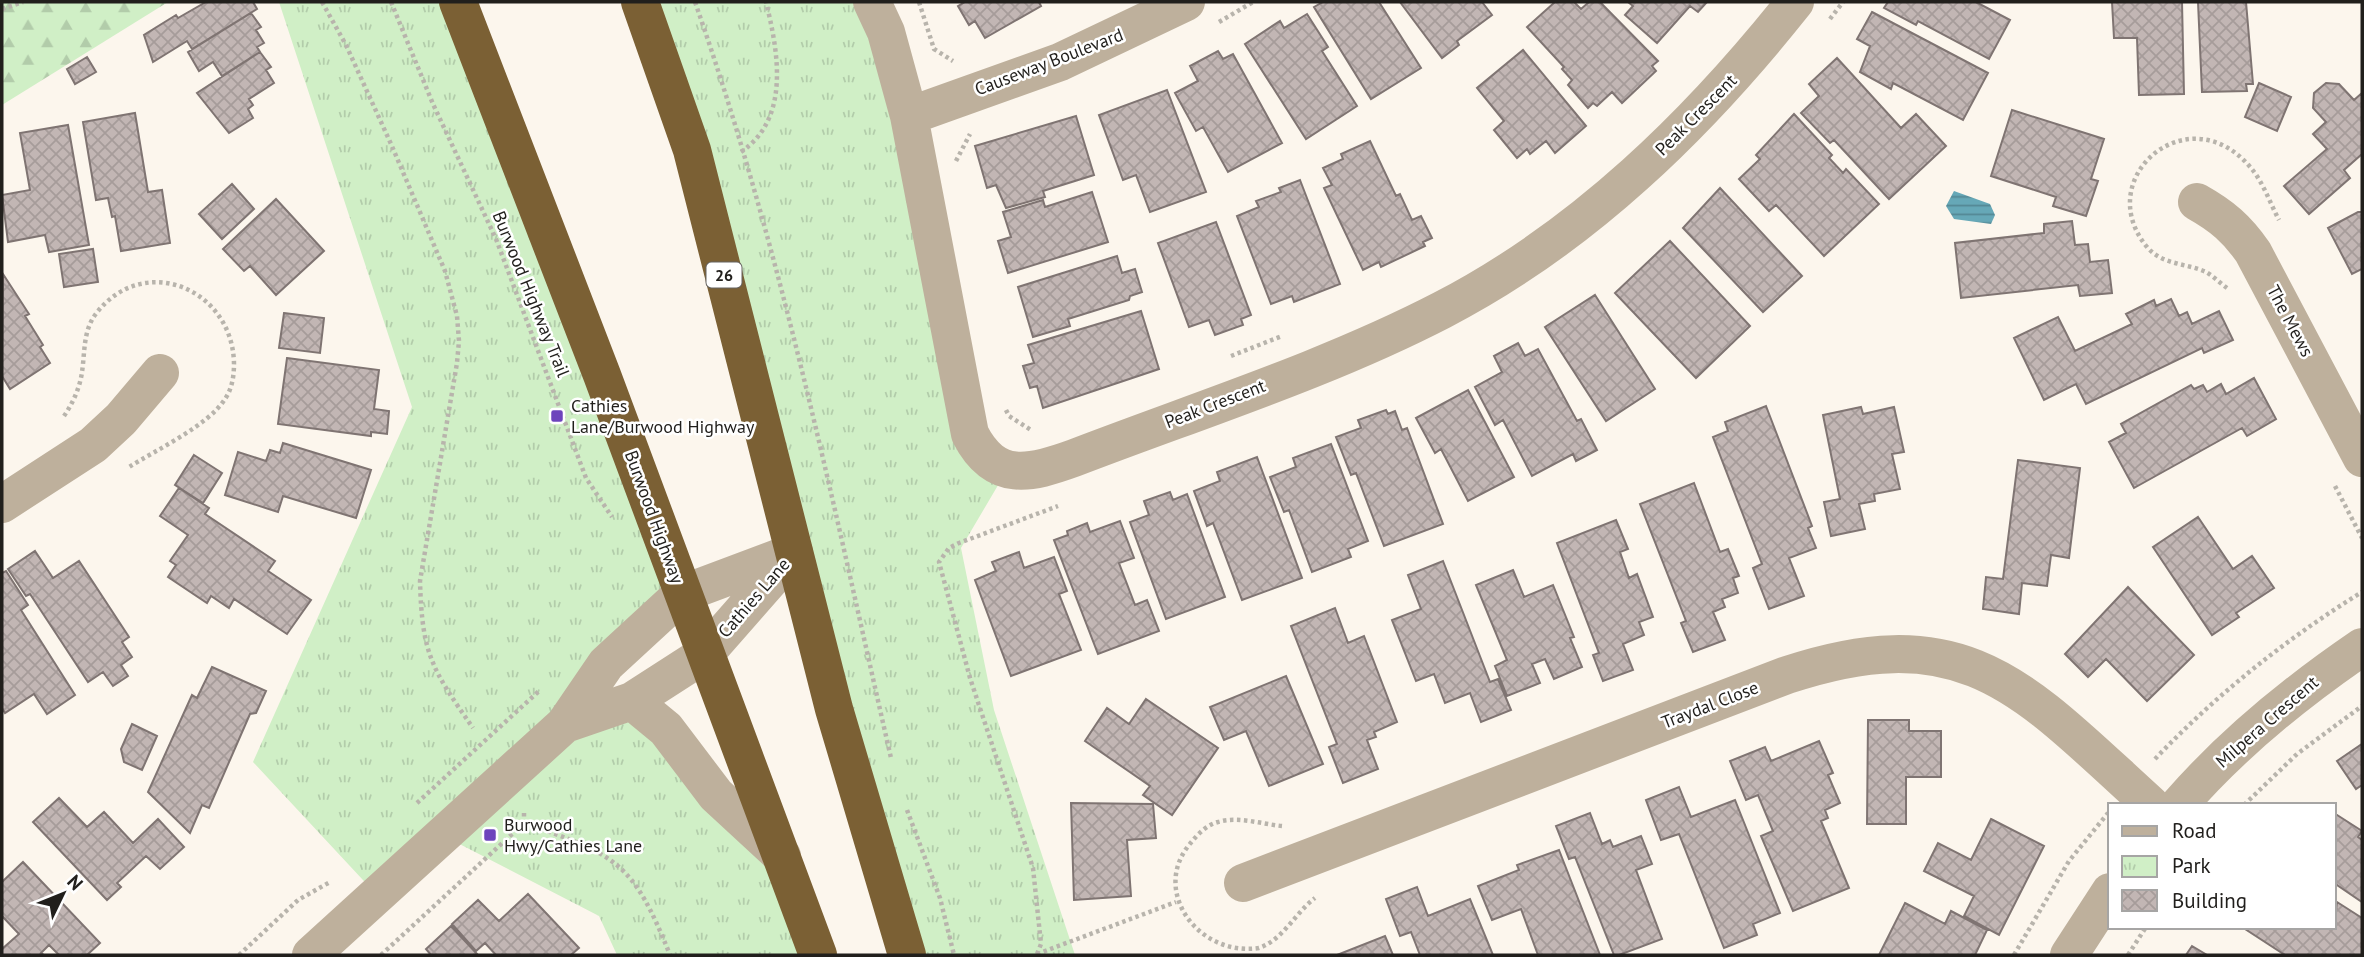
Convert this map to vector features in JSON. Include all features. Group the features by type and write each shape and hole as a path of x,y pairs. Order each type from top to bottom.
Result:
{"highway":[{"name":"Burwood Highway","path":"458,2 602,375 818,955"},
{"name":"26","path":"640,2 692,150 855,787 907,955"}],"street":[{"name":"Peak Crescent","path":"872,2 886,32 909,116 970,434 982,453 998,466 1028,472 1050,467 1349,352 1421,320 1480,289 1589,212 1677,137 1737,73 1795,2"},
{"name":"Causeway Boulevard","path":"909,116 1060,62 1186,2"},
{"name":"The Mews","path":"2197,202 2222,216 2238,231 2253,252 2362,458"},
{"path":"2,504 93,445 121,419 160,373"},
{"name":"Cathies Lane","path":"311,955 565,724 606,664 682,594 794,552"},
{"name":"Cathies Lane","path":"565,724 632,701 705,654 794,552"},
{"name":"Milpera Crescent","path":"2181,803 2200,781 2279,709 2362,647"},
{"name":"Traydal Close","path":"1243,883 1787,676 1853,657 1901,652 1928,655 1980,670 2023,692 2149,803"},
{"path":"632,701 666,729 716,795 782,856"},
{"path":"2069,955 2108,895"}],"path":[{"path":"2,9 23,2"},
{"path":"322,2 346,45 453,294 459,341 421,581 421,612 428,655 473,728"},
{"name":"Burwood Highway Trail","path":"391,2 433,104 496,240 586,478 615,520"},
{"path":"695,2 775,261 813,409 894,769"},
{"path":"741,152 761,132 777,88 776,46 765,2"},
{"path":"919,2 934,49 952,60 961,60"},
{"path":"957,168 960,152 970,134 967,124"},
{"path":"1228,357 1287,334"},
{"path":"1003,397 1009,416 1032,431 1037,430"},
{"path":"1036,955 1041,944 1033,868 970,678 939,562 949,548 959,543 1063,504 1060,495"},
{"path":"2148,766 2192,720 2235,682 2281,646 2362,592"},
{"path":"416,804 544,686"},
{"path":"2246,803 2297,754 2362,706"},
{"path":"381,955 524,823 529,804"},
{"path":"906,808 940,898 954,955"},
{"path":"2014,955 2069,861 2108,812"},
{"path":"524,823 585,845 617,863 639,888 670,955"},
{"path":"239,955 298,900 337,876"},
{"path":"1036,955 1176,902"},
{"path":"2128,955 2145,929"}],"green space":[{"path":"2,2 168,2 2,105"},
{"path":"279,2 458,2 682,594 566,723 632,701 780,852 818,955 617,955 599,916 442,835 376,894 253,762 412,407"},
{"path":"640,2 872,2 969,431 1007,470 961,548 994,710 1075,955 907,955"}],"water":[{"path":"1954,191 1990,204 1995,215 1991,224 1954,219 1946,206"}],"building":[{"path":"206,2 253,2 257,9 192,49 187,41 153,62 144,35 176,15 178,18"},
{"path":"965,2 1039,2 1041,6 985,38 975,21 969,25 958,6"},
{"path":"1323,2 1379,2 1421,68 1371,99 1314,7"},
{"path":"1400,2 1482,2 1492,15 1457,41 1459,45 1442,58"},
{"path":"1555,2 1574,2 1581,9 1589,2 1600,2 1658,61 1652,66 1656,71 1622,103 1612,92 1597,106 1593,103 1588,108 1568,85 1572,80 1562,69 1564,67 1527,27"},
{"path":"1628,2 1707,2 1698,12 1690,6 1657,43 1625,15 1633,6"},
{"path":"1888,2 1976,2 2010,20 1989,59 1918,21 1916,25 1884,8"},
{"path":"2112,2 2182,2 2184,94 2139,95 2137,38 2114,38"},
{"path":"2198,2 2246,2 2253,84 2246,84 2247,91 2202,92"},
{"path":"1872,12 1988,73 1963,120 1893,83 1891,89 1860,72 1870,46 1857,39"},
{"path":"251,13 261,27 256,30 264,43 257,47 260,52 222,76 213,62 199,71 188,52"},
{"path":"1307,14 1328,47 1322,51 1357,106 1306,139 1245,44 1280,21 1284,28"},
{"path":"1523,50 1586,126 1555,153 1546,141 1530,154 1527,149 1517,158 1494,130 1504,121 1477,88"},
{"path":"1218,51 1223,59 1233,54 1282,143 1228,172 1203,127 1196,131 1175,93 1198,81 1190,66"},
{"path":"260,52 271,67 266,70 274,83 249,99 253,105 248,109 253,118 229,133 197,93"},
{"path":"87,57 96,72 75,84 67,69"},
{"path":"1837,58 1901,128 1916,114 1946,146 1889,199 1834,140 1830,143 1801,113 1819,96 1809,84"},
{"path":"2259,83 2291,97 2277,131 2245,117"},
{"path":"2326,83 2339,84 2354,100 2362,93 2362,154 2344,170 2350,178 2309,214 2284,186 2327,149 2313,134 2326,122 2313,108 2314,93"},
{"path":"1167,90 1206,192 1150,212 1136,175 1123,180 1099,115"},
{"path":"2012,110 2104,139 2091,179 2098,181 2086,216 2053,206 2056,197 1991,176"},
{"path":"135,113 148,192 162,190 170,243 121,251 115,216 112,217 108,198 96,200 83,122"},
{"path":"1794,114 1832,155 1829,158 1843,173 1846,169 1879,204 1824,256 1776,205 1769,211 1739,179 1760,159 1756,155"},
{"path":"1076,116 1094,175 1043,191 1045,197 1006,208 996,185 987,188 975,146"},
{"path":"68,125 89,245 49,252 45,235 8,242 2,195 30,190 20,133"},
{"path":"1370,141 1396,196 1400,194 1412,220 1421,216 1432,238 1423,242 1425,246 1381,267 1379,262 1363,270 1324,188 1332,185 1323,168 1343,159 1341,154"},
{"path":"1300,180 1340,284 1294,302 1292,296 1271,304 1237,216 1259,207 1256,201 1281,192 1279,188"},
{"path":"232,184 254,209 222,239 199,214"},
{"path":"1720,188 1802,276 1763,312 1683,228"},
{"path":"1092,192 1108,242 1008,273 998,241 1011,237 1003,212 1043,200 1045,207"},
{"path":"276,199 324,251 276,295 250,266 244,271 223,249"},
{"path":"2362,212 2362,269 2352,274 2328,228"},
{"path":"2072,221 2075,245 2088,244 2090,262 2108,260 2112,293 2080,296 2078,285 1961,298 1955,243 2044,233 2044,224"},
{"path":"1216,222 1251,315 1241,319 1243,325 1215,335 1209,320 1189,327 1158,243"},
{"path":"1670,241 1750,326 1696,378 1615,293"},
{"path":"93,249 98,282 64,287 59,254"},
{"path":"1117,256 1122,273 1135,269 1142,292 1130,296 1129,300 1068,319 1070,326 1033,337 1018,287"},
{"path":"3,274 29,314 25,316 43,345 40,347 50,363 10,389 2,376"},
{"path":"1595,295 1655,389 1606,421 1545,327"},
{"path":"2171,299 2179,316 2187,312 2192,324 2219,311 2233,340 2204,353 2202,348 2086,404 2076,384 2044,400 2014,338 2058,317 2075,351 2132,324 2126,314 2154,300 2156,306"},
{"path":"1141,311 1159,369 1043,408 1037,386 1030,388 1023,366 1034,363 1028,345"},
{"path":"284,313 324,318 320,353 279,348"},
{"path":"1518,343 1525,356 1538,349 1577,421 1581,419 1597,450 1576,461 1573,454 1532,476 1503,420 1495,425 1475,387 1502,372 1494,356"},
{"path":"287,358 379,370 374,409 389,411 387,434 371,432 371,436 278,424"},
{"path":"2254,378 2276,419 2247,436 2242,428 2134,488 2109,442 2126,433 2121,424 2191,385 2194,389 2203,385 2207,392 2221,384 2226,394"},
{"path":"1468,390 1514,477 1468,501 1441,449 1435,453 1416,418"},
{"path":"1766,406 1812,526 1808,528 1816,548 1789,558 1804,596 1769,609 1753,568 1762,564 1713,437 1728,431 1725,422"},
{"path":"1861,407 1863,414 1894,407 1904,452 1892,454 1900,489 1874,494 1875,501 1859,504 1865,529 1831,536 1824,502 1840,499 1823,415"},
{"path":"1386,410 1388,414 1395,411 1402,430 1407,428 1443,524 1384,546 1356,473 1351,475 1336,437 1361,428 1358,420"},
{"path":"283,443 371,470 356,518 283,496 278,512 225,495 238,452 266,461 270,450 280,453"},
{"path":"1331,444 1368,541 1348,549 1351,557 1312,572 1289,510 1284,512 1270,477 1296,467 1293,458"},
{"path":"194,455 222,473 203,503 175,485"},
{"path":"1257,457 1302,578 1242,600 1213,523 1207,526 1194,491 1220,481 1217,472"},
{"path":"2018,460 2080,468 2069,558 2051,555 2047,586 2022,583 2019,614 1983,609 1986,577 2003,579"},
{"path":"1694,483 1720,552 1728,549 1739,576 1733,578 1738,593 1722,599 1725,607 1713,612 1725,640 1693,652 1681,623 1686,621 1640,504"},
{"path":"179,488 209,508 205,514 275,561 268,571 311,600 287,634 234,599 229,608 211,596 207,603 168,577 176,565 170,561 188,535 160,516"},
{"path":"1170,492 1173,500 1187,494 1225,597 1166,619 1130,522 1149,515 1144,501"},
{"path":"2198,517 2233,569 2252,556 2274,588 2236,613 2239,617 2212,635 2153,547"},
{"path":"1616,520 1628,549 1620,552 1629,578 1637,574 1653,617 1639,622 1644,635 1623,644 1633,670 1603,681 1593,655 1599,653 1557,543"},
{"path":"1120,521 1134,558 1119,563 1135,605 1147,600 1159,631 1098,654 1054,540 1087,523 1090,532"},
{"path":"35,551 53,578 79,561 129,637 122,642 132,657 121,665 128,676 113,686 103,672 88,682 30,594 26,596 8,569"},
{"path":"1019,552 1024,568 1054,557 1067,591 1059,594 1081,650 1011,676 975,580 996,571 992,562"},
{"path":"1443,561 1490,682 1498,679 1511,710 1481,722 1470,693 1445,703 1434,674 1416,681 1392,620 1421,609 1408,575"},
{"path":"1513,570 1524,597 1553,585 1574,637 1570,638 1582,667 1554,679 1545,659 1532,664 1540,683 1507,696 1495,666 1507,660 1476,585"},
{"path":"6,571 28,605 21,610 75,695 47,714 34,694 5,713 2,708 2,573"},
{"path":"2128,587 2194,655 2147,701 2106,659 2088,677 2065,654"},
{"path":"1335,608 1348,643 1364,636 1397,722 1374,732 1376,737 1367,740 1378,769 1343,783 1329,747 1337,744 1291,626"},
{"path":"212,667 266,691 256,713 250,714 209,808 202,805 190,833 148,792 192,695 197,698"},
{"path":"1286,676 1323,764 1269,786 1246,731 1224,740 1210,707"},
{"path":"1146,699 1218,748 1172,815 1143,795 1150,786 1085,741 1107,708 1129,724"},
{"path":"1868,720 1909,720 1909,731 1941,731 1941,777 1906,777 1906,824 1867,824"},
{"path":"132,724 157,736 142,770 124,762 121,749"},
{"path":"1819,741 1833,773 1828,775 1840,803 1825,810 1828,818 1821,821 1849,888 1793,911 1761,836 1773,831 1758,795 1746,800 1730,761 1765,747 1771,761"},
{"path":"2362,744 2362,785 2356,789 2337,761"},
{"path":"1679,787 1691,817 1735,800 1780,913 1753,924 1757,935 1724,948 1679,834 1661,840 1646,800"},
{"path":"59,798 87,827 104,812 133,843 158,819 184,847 160,869 146,856 117,883 121,887 107,900 33,822"},
{"path":"1071,803 1153,804 1156,838 1127,840 1131,896 1074,900"},
{"path":"1590,813 1602,844 1610,840 1613,847 1641,836 1652,864 1636,870 1662,939 1614,955 1575,857 1569,859 1556,826"},
{"path":"2336,814 2362,831 2358,837 2362,840 2362,902 2336,884"},
{"path":"1991,819 2044,846 1999,935 1964,916 1974,896 1924,871 1938,843 1971,860"},
{"path":"1559,850 1600,955 1538,955 1521,909 1492,920 1478,886 1519,870 1517,865"},
{"path":"23,862 100,943 87,955 59,955 49,945 41,953 44,955 2,955 2,949 19,934 2,916 2,882"},
{"path":"1417,887 1428,916 1470,899 1493,955 1420,955 1411,932 1400,936 1386,899"},
{"path":"528,894 579,948 571,955 496,955 485,943 476,951 452,924 478,900 499,921"},
{"path":"2337,902 2362,918 2362,955 2285,955 2245,929 2336,929"},
{"path":"1905,903 1945,924 1951,911 1987,930 1975,955 1879,955"},
{"path":"451,926 478,955 431,955 426,949"},
{"path":"1385,936 1393,955 1337,955"},
{"path":"2192,946 2207,955 2186,955"}],"place":[{"name":"Cathies Lane/Burwood Highway","path":"557,416"},
{"name":"Burwood Hwy/Cathies Lane","path":"490,835"}]}
